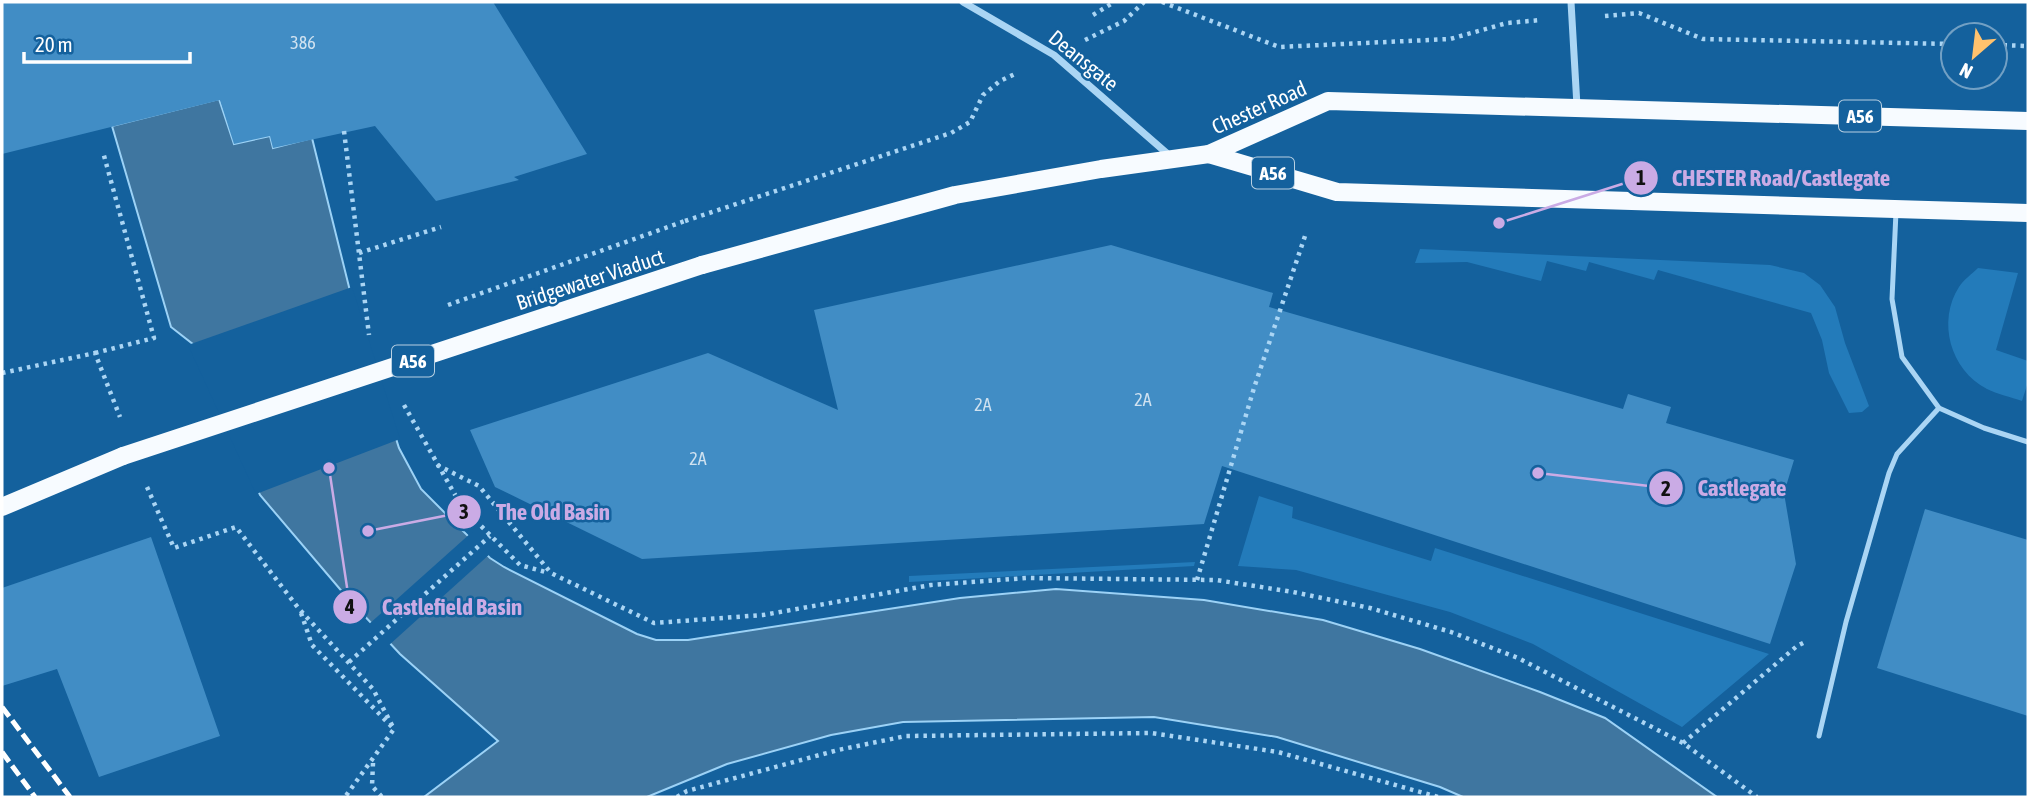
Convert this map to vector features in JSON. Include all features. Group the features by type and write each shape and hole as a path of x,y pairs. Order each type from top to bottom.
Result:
{"main road":[{"name":"Chester Road","path":"1209,154 1328,101 1577,106 2028,121"},
{"name":"Bridgewater Viaduct","path":"2,507 123,456 702,265 954,195 1209,154"},
{"name":"Chester Road","path":"1209,154 1337,192 2028,213"}],"street":[{"name":"Deansgate","path":"963,2 1054,55 1173,159"},
{"path":"1571,2 1577,106"}],"lane":[{"path":"1896,209 1892,299 1902,357 1939,408 1984,428 2028,442"},
{"path":"1819,736 1846,622 1897,454 1939,408"}],"path":[{"path":"1124,21 1144,2"},
{"path":"1162,2 1279,47 1450,39 1507,23"},
{"path":"1093,15 1111,5"},
{"path":"1639,13 1703,39 1939,44"},
{"path":"2009,45 2028,46"},
{"path":"685,222 951,133 970,122 984,95 1000,81"},
{"path":"344,131 369,339"},
{"path":"95,353 154,338 103,152"},
{"path":"359,253 441,227"},
{"path":"1197,580 1254,388 1306,233"},
{"path":"400,396 462,508 520,565 551,573 654,623 764,615 931,585 1026,578 1197,580 1280,590 1357,605 1451,632 1518,658 1683,743 1757,797"},
{"path":"437,464 479,486 551,573"},
{"path":"349,662 490,536"},
{"path":"299,609 312,645 394,729"},
{"path":"1683,743 1797,646 1846,622"},
{"path":"323,633 373,689 394,729"},
{"path":"345,797 373,762 394,729"},
{"path":"677,797 687,791 825,754 905,736 1151,733 1278,752 1438,797"},
{"path":"373,762 372,786 382,797"}],"shaded area":[{"path":"219,99 234,144 270,136 273,148 312,138 353,303 399,448 421,489 490,558 637,634 656,640 688,640 960,598 1056,589 1204,600 1323,620 1420,649 1540,692 1605,718 1717,797 1463,797 1440,787 1277,737 1154,717 903,722 831,735 727,764 647,797 424,797 498,741 400,654 345,595 260,495 194,345 171,327 112,126"},
{"path":"1420,249 1770,265 1804,273 1820,285 1835,307 1845,343 1869,406 1862,412 1849,413 1829,373 1822,340 1811,313 1658,270 1654,280 1589,262 1586,271 1547,261 1541,281 1467,262 1415,263"},
{"path":"1978,268 2018,273 1996,350 2028,361 2028,382 2022,401 1991,391 1974,381 1964,370 1951,344 1948,329 1952,300 1961,284"},
{"path":"1259,496 1293,507 1292,518 1431,561 1435,548 1769,654 1682,727 1533,644 1450,612 1296,570 1238,566"},
{"path":"1195,562 1194,566 909,582 909,576"}],"pier":[{"path":"352,287 400,439 256,494 188,345"},
{"path":"472,532 491,553 388,646 368,625"}],"building":[{"path":"2,2 493,2 587,154 514,177 519,180 436,201 375,126 273,148 270,136 234,144 220,100 2,154"},
{"path":"1111,245 1273,293 1269,307 1623,409 1628,394 1671,407 1666,423 1794,460 1784,493 1796,564 1770,644 1222,466 1204,524 642,559 495,487 470,430 708,353 838,410 814,310"},
{"path":"1925,509 2028,540 2028,716 1877,668"},
{"path":"151,537 220,736 99,777 57,669 2,686 2,588"}],"railway":[{"path":"2,707 70,797"},
{"path":"2,752 35,797"}],"place":[{"name":"CHESTER Road/Castlegate","path":"1499,223"},
{"name":"Castlefield Basin","path":"329,468"},
{"name":"Castlegate","path":"1538,473"},
{"name":"The Old Basin","path":"368,531"}]}
